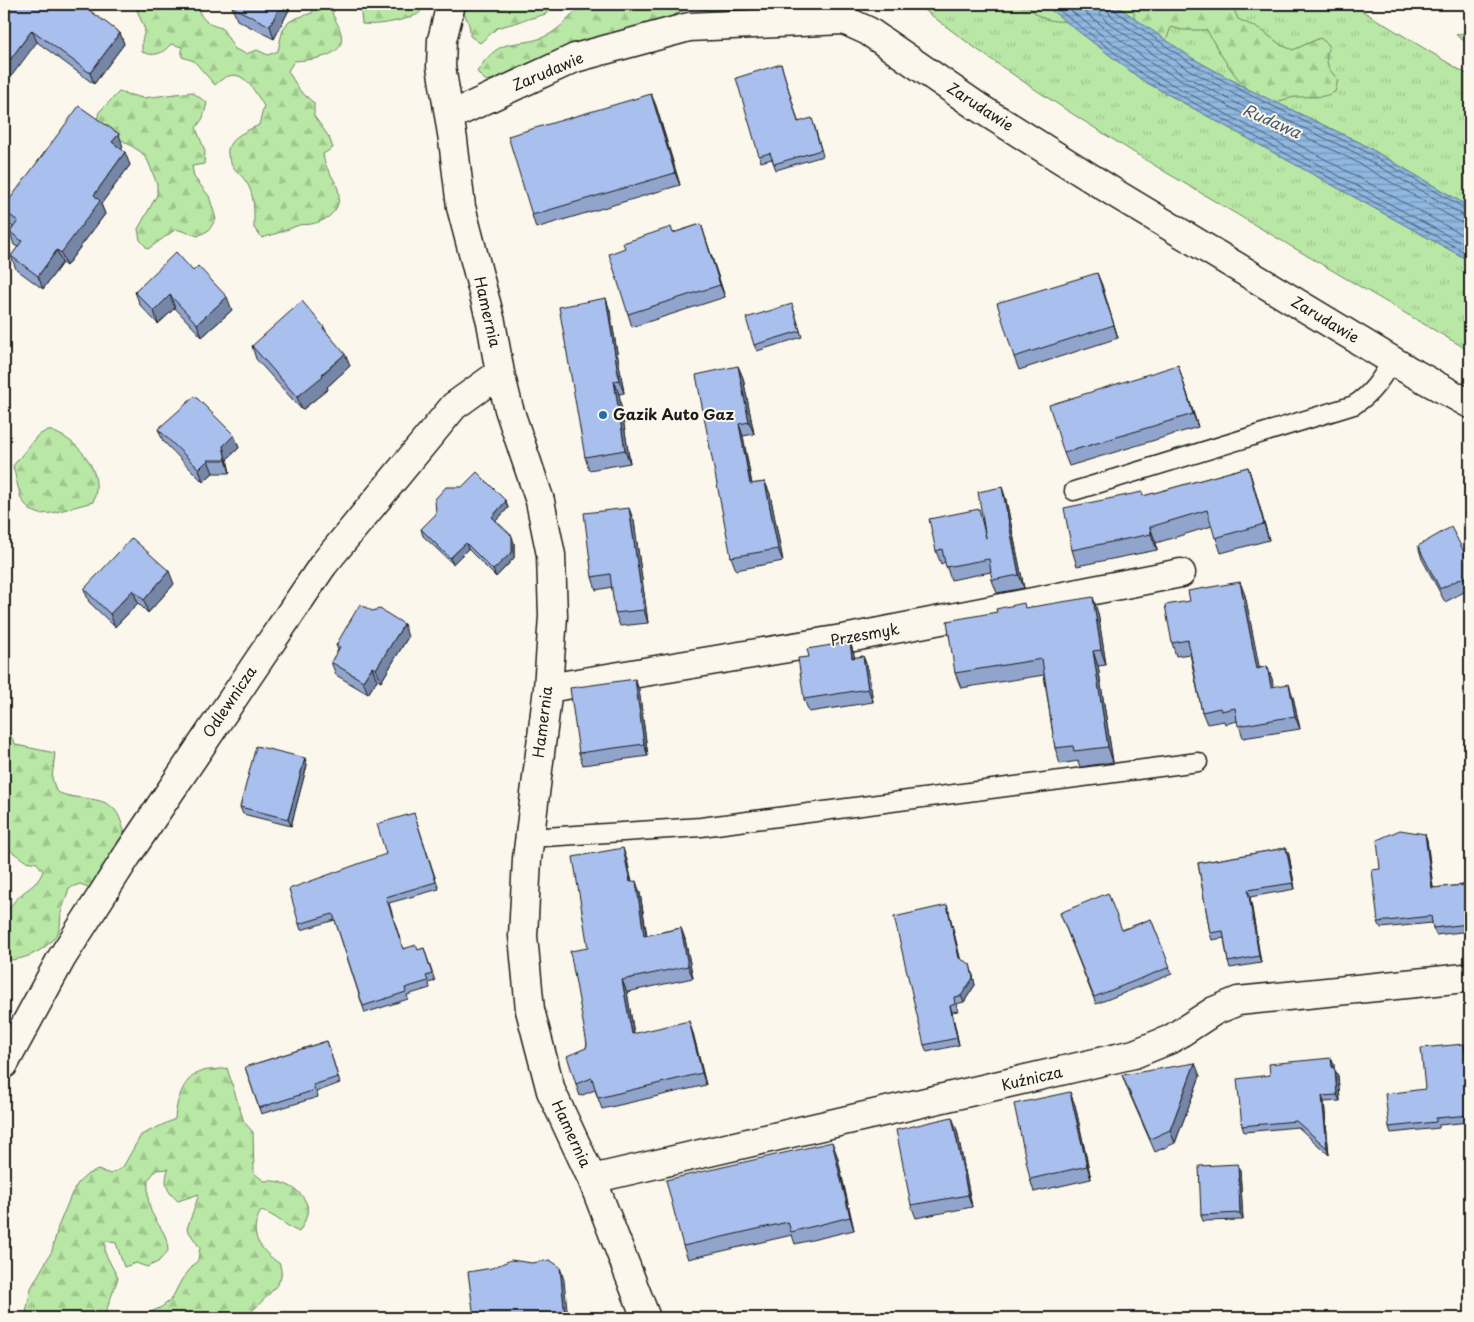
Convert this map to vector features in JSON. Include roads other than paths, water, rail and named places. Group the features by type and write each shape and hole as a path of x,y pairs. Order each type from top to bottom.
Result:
{"street":[{"name":"Hamernia","path":"450,4 442,40 441,66 450,116 461,207 491,322 500,373 509,409 540,501 551,555 553,616 548,688 529,838 523,936 530,1010 550,1091 592,1179 646,1318"},
{"name":"Zarudawie","path":"450,116 575,58 689,27 844,20 868,32 978,107 1118,195 1392,361 1470,404"},
{"name":"Odlewnicza","path":"4,1064 62,959 130,851 323,565 454,406 500,373"},
{"name":"Przesmyk","path":"548,688 854,637 1181,573"},
{"name":"Kuźnicza","path":"592,1179 1134,1054 1170,1039 1214,1011 1238,1001 1465,978"}],"lane":[{"path":"1074,491 1354,406 1367,397 1392,361"},
{"path":"529,838 701,827 1198,762"}],"water":[{"name":"Rudawa","path":"1043,4 1114,4 1192,58 1248,89 1359,142 1470,207 1470,261 1142,80"}],"place":[{"name":"Gazik Auto Gaz","path":"603,415"}]}
